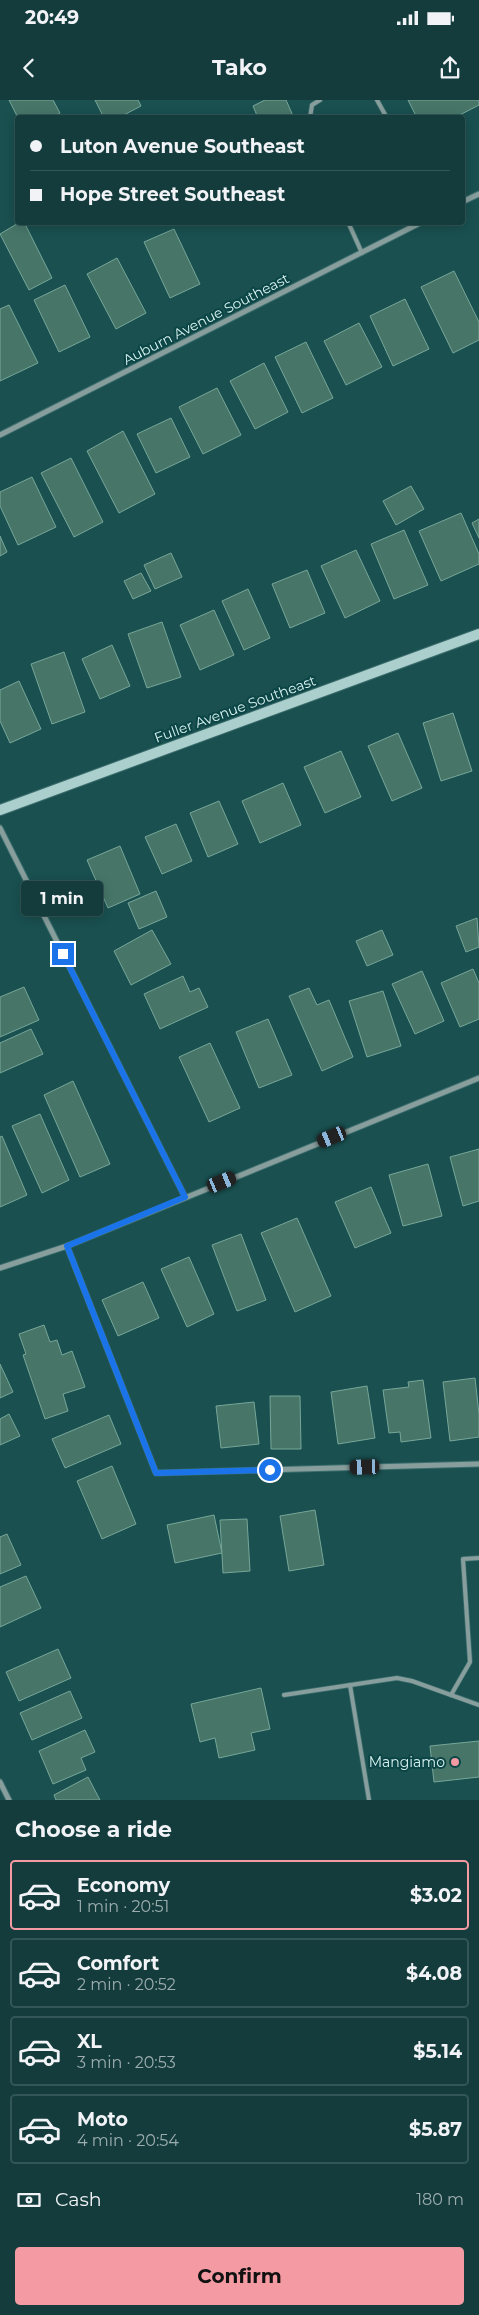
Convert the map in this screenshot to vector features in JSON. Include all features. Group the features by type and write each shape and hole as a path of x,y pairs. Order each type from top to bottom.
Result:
{"main road":[{"name":"Fuller Avenue Southeast","path":"0,810 479,634"}],"street":[{"path":"465,201 479,194"},
{"name":"Auburn Avenue Southeast","path":"0,435 416,225"},
{"path":"0,828 185,1197"},
{"path":"0,1268 67,1246 479,1078"},
{"path":"67,1246 156,1473 479,1464"},
{"path":"0,1782 7,1797 0,1798"}],"lane":[{"path":"310,115 312,104 320,100"},
{"path":"377,100 386,115"},
{"path":"349,225 362,253"},
{"path":"451,1696 470,1662 463,1559 479,1558"},
{"path":"284,1695 397,1678 412,1680 479,1705"},
{"path":"350,1685 369,1800"}],"building":[{"path":"9,100 53,100 60,113 56,115 16,115"},
{"path":"95,100 138,100 141,106 124,115 102,115"},
{"path":"265,100 286,100 293,115 257,115 253,106"},
{"path":"408,100 479,100 479,105 460,115 416,115"},
{"path":"15,225 26,225 52,278 29,290 0,234"},
{"path":"174,229 200,284 170,298 144,242"},
{"path":"117,258 146,313 116,329 87,274"},
{"path":"454,271 479,322 479,340 453,353 421,287"},
{"path":"65,285 90,337 59,352 34,300"},
{"path":"405,299 429,349 393,366 370,316"},
{"path":"9,305 38,363 0,381 0,309"},
{"path":"359,323 382,367 346,385 324,341"},
{"path":"306,342 333,398 302,413 275,357"},
{"path":"264,363 288,412 255,429 230,381"},
{"path":"217,388 241,435 203,454 179,407"},
{"path":"171,418 190,457 156,473 137,434"},
{"path":"123,431 155,494 119,513 87,451"},
{"path":"71,458 103,522 74,537 41,473"},
{"path":"32,477 56,527 18,545 0,506 0,492"},
{"path":"411,486 424,509 396,525 383,501"},
{"path":"461,513 479,554 479,564 441,581 419,531"},
{"path":"479,519 479,538 472,523"},
{"path":"404,530 428,585 394,599 371,544"},
{"path":"0,536 7,552 0,556"},
{"path":"356,550 380,601 345,618 321,566"},
{"path":"171,553 182,577 155,589 144,565"},
{"path":"307,570 325,613 290,628 272,584"},
{"path":"141,573 151,591 133,599 124,581"},
{"path":"248,589 270,638 244,650 222,601"},
{"path":"214,610 234,655 200,670 180,625"},
{"path":"162,622 181,677 147,688 128,634"},
{"path":"112,645 130,686 100,699 82,659"},
{"path":"64,652 85,712 52,724 31,664"},
{"path":"19,681 41,729 10,743 0,721 0,690"},
{"path":"453,713 472,771 441,781 423,723"},
{"path":"398,733 422,788 392,801 368,746"},
{"path":"341,751 361,797 325,813 304,767"},
{"path":"283,783 301,825 260,843 242,801"},
{"path":"219,801 238,844 208,857 190,813"},
{"path":"176,824 192,861 162,874 145,837"},
{"path":"120,846 140,894 108,908 87,860"},
{"path":"156,891 167,917 139,929 128,903"},
{"path":"477,918 479,947 466,952 456,926"},
{"path":"152,930 171,964 131,985 114,951"},
{"path":"382,930 393,955 367,966 356,941"},
{"path":"473,969 479,983 479,1019 460,1027 441,983"},
{"path":"422,971 444,1021 415,1034 392,984"},
{"path":"183,976 190,992 199,988 208,1007 160,1029 144,994"},
{"path":"24,987 39,1020 0,1037 0,997"},
{"path":"309,988 317,1005 329,1000 353,1057 322,1071 289,996"},
{"path":"383,991 401,1046 367,1057 349,1001"},
{"path":"268,1019 292,1075 259,1088 236,1032"},
{"path":"31,1029 43,1054 0,1073 0,1043"},
{"path":"210,1043 240,1108 209,1122 179,1057"},
{"path":"73,1081 110,1164 80,1177 44,1095"},
{"path":"40,1114 69,1180 42,1193 12,1126"},
{"path":"2,1136 27,1195 0,1207 0,1137"},
{"path":"479,1149 479,1201 463,1206 450,1157"},
{"path":"428,1164 442,1216 403,1226 389,1175"},
{"path":"371,1187 391,1233 355,1248 335,1202"},
{"path":"297,1218 331,1296 295,1312 261,1233"},
{"path":"241,1234 266,1300 237,1311 212,1245"},
{"path":"189,1257 214,1314 187,1327 161,1269"},
{"path":"143,1282 159,1318 118,1336 102,1300"},
{"path":"44,1325 50,1342 57,1340 62,1355 72,1351 85,1387 63,1394 68,1411 45,1419 23,1355 26,1354 19,1334"},
{"path":"0,1364 13,1392 0,1398"},
{"path":"475,1378 479,1414 479,1437 450,1441 443,1382"},
{"path":"423,1380 431,1438 401,1442 400,1432 389,1433 383,1390 409,1387 408,1382"},
{"path":"367,1386 375,1438 338,1444 331,1392"},
{"path":"270,1396 300,1396 301,1449 271,1449"},
{"path":"254,1402 259,1444 221,1448 216,1406"},
{"path":"9,1414 20,1436 0,1445 0,1419"},
{"path":"109,1415 121,1444 65,1468 52,1439"},
{"path":"112,1466 136,1524 102,1539 77,1481"},
{"path":"315,1510 324,1565 289,1571 280,1516"},
{"path":"214,1515 222,1553 175,1563 167,1525"},
{"path":"247,1519 250,1571 223,1573 220,1520"},
{"path":"7,1534 21,1565 0,1574 0,1537"},
{"path":"26,1576 41,1608 0,1627 0,1587"},
{"path":"58,1649 71,1678 19,1701 6,1672"},
{"path":"261,1688 270,1729 251,1733 255,1750 219,1758 215,1738 200,1742 191,1704"},
{"path":"70,1691 82,1718 32,1740 20,1713"},
{"path":"85,1730 95,1752 81,1758 86,1770 53,1784 39,1751"},
{"name":"Mangiamo","path":"479,1741 479,1777 434,1782 430,1746"},
{"path":"88,1777 100,1800 56,1800 54,1795"}],"place":[{"name":"Mangiamo","path":"455,1762"}],"route":[{"path":"63,954 185,1197 67,1246 156,1473 270,1470"}]}
